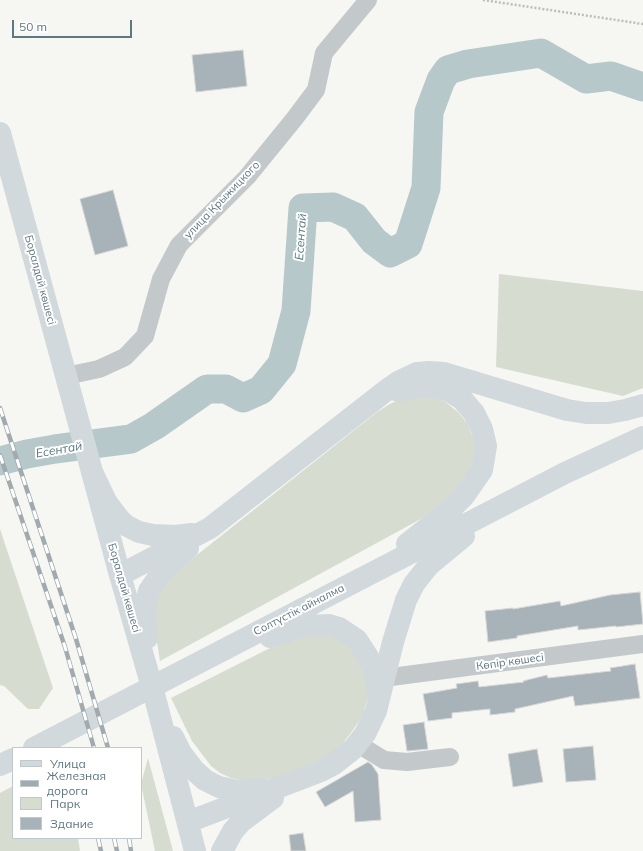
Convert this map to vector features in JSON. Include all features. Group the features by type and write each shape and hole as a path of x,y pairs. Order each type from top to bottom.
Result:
{"main road":[{"name":"Боралдай көшесі","path":"0,133 120,575 152,686 195,851"},
{"path":"303,779 262,788 238,791 219,787 205,780 194,770 181,753 170,731 152,686 145,622 146,603 149,591 162,572 210,528 369,403 398,382 417,373 444,373 567,410 586,414 608,413 643,405"},
{"path":"365,576 448,512 464,496 482,470 486,446 482,430 474,413 462,399 447,390 412,388 398,391 369,403"},
{"name":"Солтүстік айналма","path":"36,747 512,501 565,472 643,424"},
{"name":"Солтүстік айналма","path":"565,472 643,437"},
{"path":"93,474 107,503 120,520 127,526 139,532 154,535 175,536 195,534 210,528"},
{"path":"188,822 303,779 334,764 346,756 358,744 365,734 376,711 380,679 406,600 414,584 429,565 459,539 512,501"},
{"path":"120,575 210,528"},
{"path":"197,663 294,629 315,625 329,625 339,628 356,640 368,657 380,679"},
{"path":"222,851 232,831 242,822 270,800 303,779"}],"street":[{"name":"улица Крыжицкого","path":"66,376 99,369 125,357 145,336 161,280 179,245 247,177 295,118 316,90 324,53 368,0"},
{"name":"Көпір көшесі","path":"380,679 643,644"},
{"path":"358,744 384,760 406,762 450,757"}],"path":[{"path":"483,0 643,24"}],"green space":[{"path":"499,274 643,291 643,388 623,396 496,367"},
{"path":"432,397 444,401 458,412 467,423 473,437 476,449 475,461 464,484 430,514 160,661 154,623 154,605 162,589 178,570 377,412 403,398"},
{"path":"0,529 53,688 39,709 28,709 4,686 0,685"},
{"path":"309,635 331,635 349,645 365,669 368,697 363,715 340,747 328,756 284,776 260,781 245,781 231,778 220,773 211,766 192,741 171,698 268,649 290,640"},
{"path":"148,758 173,851 155,851 142,789 142,780"},
{"path":"12,787 12,839 78,839 80,851 0,851 0,793"}],"building":[{"path":"243,50 247,86 196,92 192,55"},
{"path":"113,190 128,246 95,255 80,199"},
{"path":"640,592 643,624 578,630 578,626 488,642 485,611 513,609 560,601 561,606 610,595"},
{"path":"635,664 640,698 575,706 573,696 515,709 515,712 490,715 490,709 452,713 452,718 428,721 423,694 457,688 456,684 478,681 479,687 524,682 523,681 547,675 548,678 611,671 610,668"},
{"path":"424,722 428,749 407,751 403,725"},
{"path":"593,746 596,780 566,782 563,749"},
{"path":"537,749 543,782 513,787 508,754"},
{"path":"368,762 378,774 381,820 355,822 353,791 325,807 316,792"},
{"path":"303,833 306,851 291,851 289,835"}],"waterway":[{"name":"Есентай","path":"0,461 55,449 131,439 154,426 207,389 226,389 243,398 261,390 282,364 296,311 303,208 333,207 355,217 374,241 390,253 408,244 426,188 429,112 441,80 448,70 468,64 541,53 586,79 611,76 643,87"}],"railway":[{"path":"0,408 76,639 108,747"},
{"path":"0,455 65,647 94,747"},
{"path":"98,839 101,851"},
{"path":"114,839 117,851"},
{"path":"129,839 131,851"}]}
